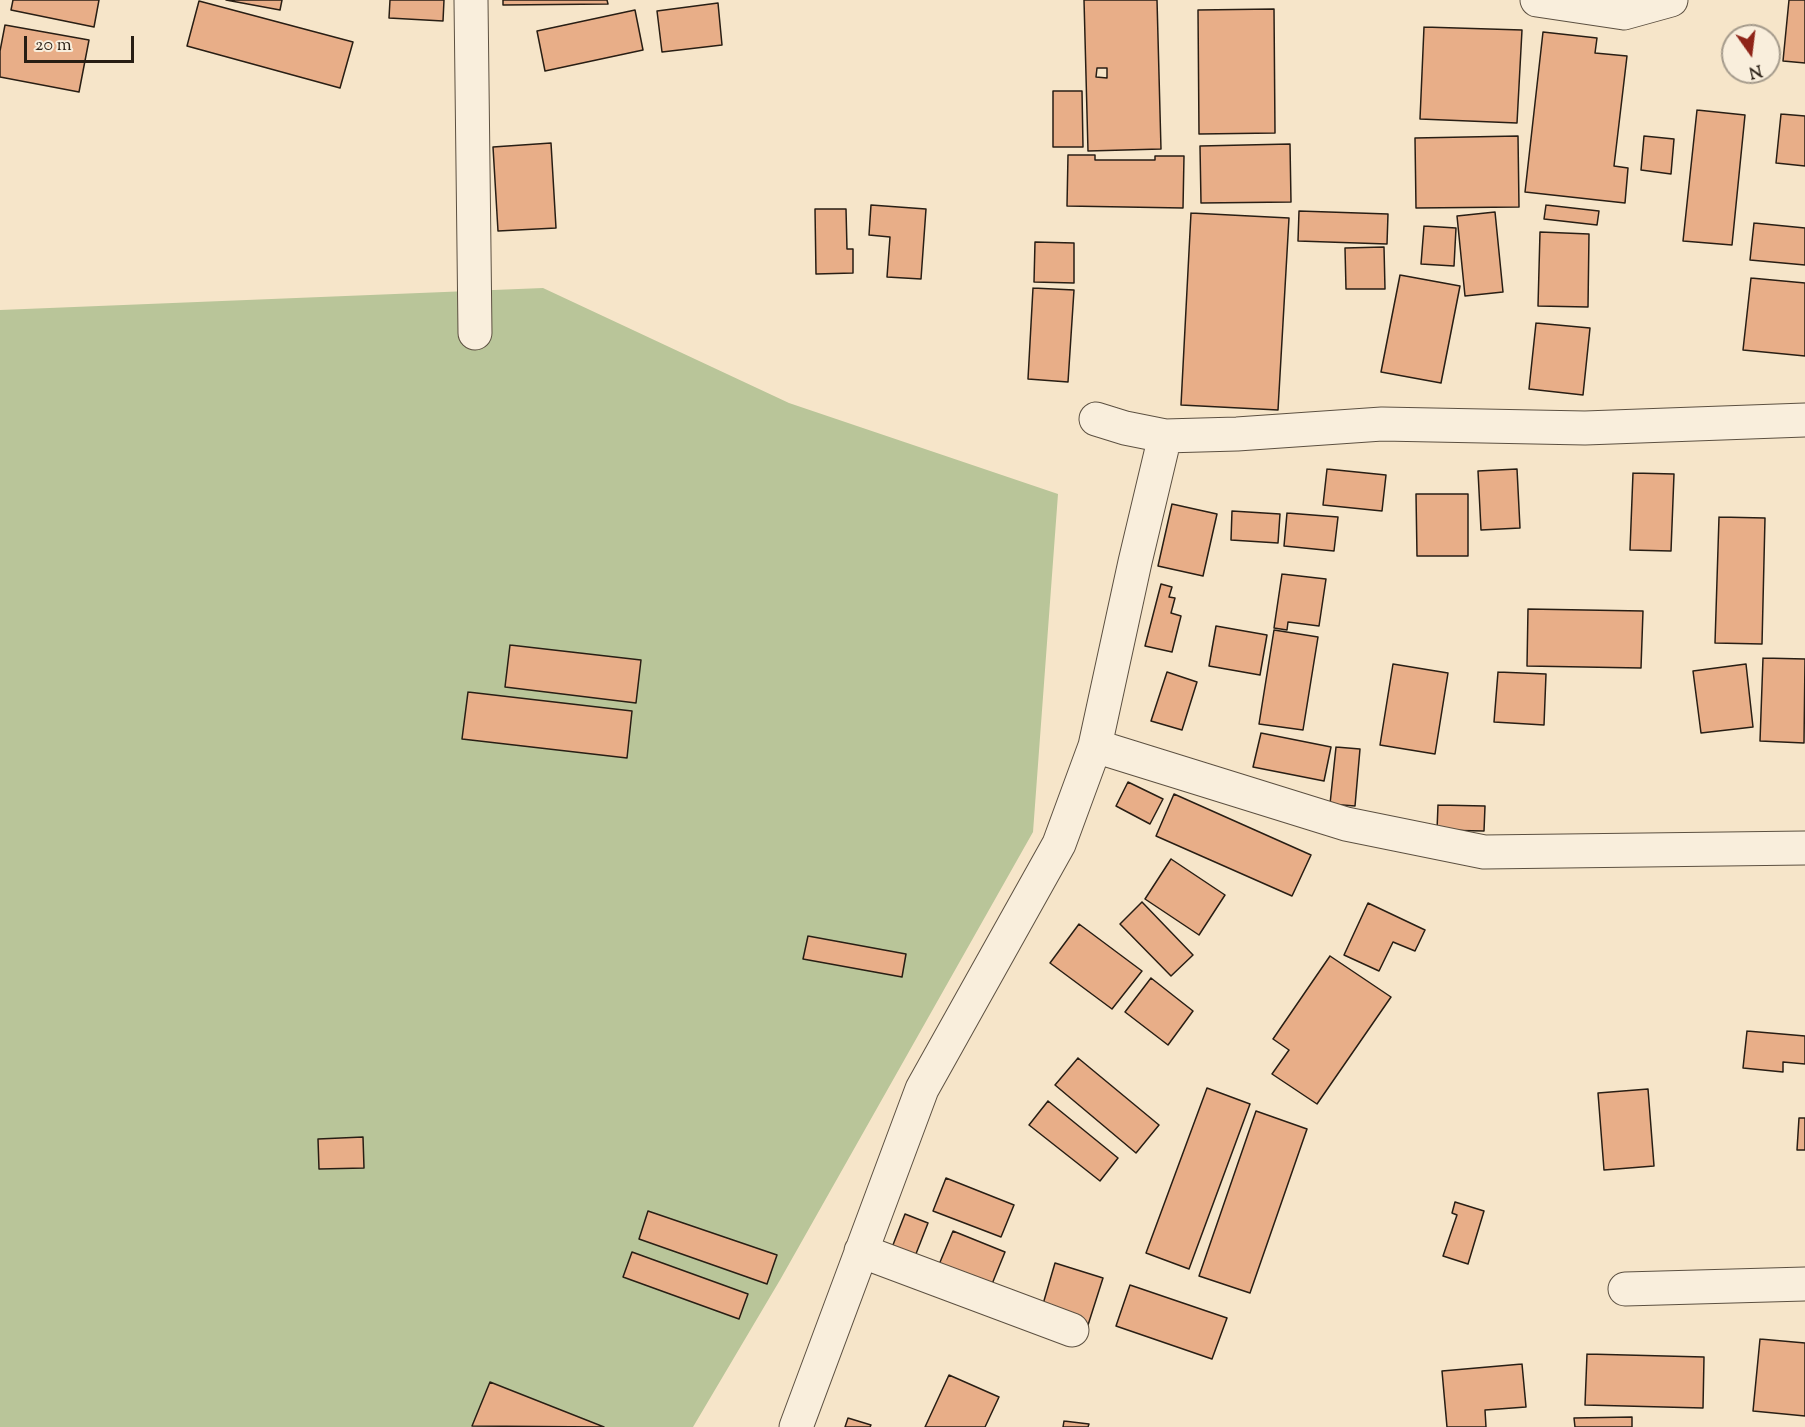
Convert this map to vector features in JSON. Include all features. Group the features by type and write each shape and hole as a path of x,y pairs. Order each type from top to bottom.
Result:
{"street":[{"path":"471,0 476,333"},
{"path":"1537,0 1624,14 1671,0"},
{"path":"1096,419 1125,428 1165,436 1237,434 1382,423 1585,428 1805,420"},
{"path":"796,1427 922,1089 1059,844 1095,746 1165,436"},
{"path":"1095,746 1346,824 1484,852 1805,848"},
{"path":"861,1251 1072,1330"},
{"path":"1625,1290 1805,1284"}],"green space":[{"path":"543,288 789,403 1058,494 1033,832 780,1280 693,1427 0,1427 0,310"}],"building":[{"path":"13,0 99,0 94,27 11,10"},
{"path":"226,0 282,0 280,10"},
{"path":"390,0 444,0 443,21 389,18"},
{"path":"503,0 607,0 608,4 503,5"},
{"path":"1084,0 1157,0 1161,149 1088,151","holes":["1097,68 1107,68 1107,78 1096,77"]},
{"path":"1789,0 1805,0 1805,63 1783,61"},
{"path":"199,1 353,42 340,88 187,46"},
{"path":"718,3 722,45 662,52 657,11"},
{"path":"1274,9 1275,133 1199,134 1198,10"},
{"path":"635,10 643,50 545,71 537,31"},
{"path":"5,25 89,40 79,92 0,77 0,51"},
{"path":"1424,27 1522,30 1517,123 1420,119"},
{"path":"1543,32 1597,38 1595,53 1627,56 1614,166 1628,168 1625,203 1525,192"},
{"path":"1053,91 1082,91 1083,147 1053,147"},
{"path":"1697,110 1745,115 1732,245 1683,241"},
{"path":"1781,114 1805,116 1805,166 1776,163"},
{"path":"1518,136 1519,207 1416,208 1415,138"},
{"path":"1644,136 1674,139 1671,174 1641,170"},
{"path":"551,143 556,228 498,231 493,147"},
{"path":"1290,144 1291,202 1201,203 1200,146"},
{"path":"1068,155 1095,155 1095,160 1155,160 1155,156 1184,156 1183,208 1067,206"},
{"path":"871,205 926,209 921,279 887,277 890,237 869,235"},
{"path":"1546,205 1599,211 1597,225 1544,219"},
{"path":"815,209 846,209 847,249 853,249 853,273 816,274"},
{"path":"1299,211 1388,214 1387,244 1298,241"},
{"path":"1495,212 1503,292 1465,296 1457,216"},
{"path":"1191,213 1289,218 1278,410 1181,405"},
{"path":"1754,223 1805,228 1805,265 1750,260"},
{"path":"1424,226 1456,228 1454,266 1421,264"},
{"path":"1540,232 1589,234 1588,307 1538,306"},
{"path":"1035,242 1074,243 1074,283 1034,282"},
{"path":"1384,247 1385,289 1346,289 1345,248"},
{"path":"1400,275 1460,286 1441,383 1381,372"},
{"path":"1751,278 1805,283 1805,356 1743,350"},
{"path":"1033,288 1074,290 1068,382 1028,379"},
{"path":"1536,323 1590,328 1583,395 1529,389"},
{"path":"1327,469 1386,475 1382,511 1323,505"},
{"path":"1517,469 1520,528 1481,530 1478,471"},
{"path":"1633,473 1674,474 1671,551 1630,550"},
{"path":"1416,494 1468,494 1468,556 1417,556"},
{"path":"1172,504 1217,514 1203,576 1158,566"},
{"path":"1232,511 1280,514 1278,543 1231,540"},
{"path":"1287,513 1338,517 1334,551 1284,546"},
{"path":"1719,517 1765,518 1762,644 1715,643"},
{"path":"1282,574 1326,579 1319,626 1288,622 1287,630 1274,628"},
{"path":"1161,584 1172,587 1169,597 1175,598 1171,613 1181,616 1172,652 1145,646"},
{"path":"1528,609 1643,611 1641,668 1527,666"},
{"path":"1216,626 1267,635 1260,675 1209,666"},
{"path":"1274,630 1318,637 1303,730 1259,724"},
{"path":"510,645 641,660 636,703 505,687"},
{"path":"1763,658 1805,659 1804,743 1760,741"},
{"path":"1393,664 1448,673 1435,754 1380,745"},
{"path":"1746,664 1753,727 1701,733 1693,671"},
{"path":"1167,672 1197,682 1182,730 1151,721"},
{"path":"1498,672 1546,674 1544,725 1494,722"},
{"path":"468,692 632,711 627,758 462,739"},
{"path":"1261,733 1331,747 1324,781 1253,767"},
{"path":"1336,747 1360,749 1355,806 1330,804"},
{"path":"1128,782 1163,799 1150,824 1116,806"},
{"path":"1174,794 1311,855 1292,896 1156,836"},
{"path":"1438,805 1485,806 1484,831 1437,830"},
{"path":"1171,859 1225,895 1199,935 1145,899"},
{"path":"1142,902 1193,955 1171,976 1120,924"},
{"path":"1368,903 1425,930 1415,951 1393,942 1379,971 1344,955"},
{"path":"1079,924 1142,971 1112,1009 1050,963"},
{"path":"808,936 906,954 902,977 803,959"},
{"path":"1330,956 1391,997 1317,1104 1272,1074 1289,1050 1273,1039"},
{"path":"1151,978 1193,1011 1168,1045 1125,1012"},
{"path":"1747,1031 1805,1036 1805,1064 1783,1062 1783,1072 1743,1068"},
{"path":"1078,1058 1159,1125 1136,1153 1055,1085"},
{"path":"1207,1088 1250,1104 1189,1269 1146,1253"},
{"path":"1648,1089 1654,1166 1604,1170 1598,1093"},
{"path":"1048,1101 1118,1158 1100,1181 1029,1125"},
{"path":"1256,1111 1307,1129 1250,1293 1199,1276"},
{"path":"1799,1118 1805,1118 1805,1150 1797,1150"},
{"path":"363,1137 364,1168 319,1169 318,1139"},
{"path":"946,1178 1014,1205 1001,1237 933,1211"},
{"path":"1455,1202 1484,1211 1468,1264 1443,1256 1457,1215 1452,1213"},
{"path":"648,1211 777,1255 767,1284 639,1239"},
{"path":"905,1214 928,1223 914,1259 891,1250"},
{"path":"953,1231 1005,1252 990,1289 938,1267"},
{"path":"632,1252 748,1294 739,1319 623,1277"},
{"path":"1055,1263 1103,1278 1088,1325 1041,1311"},
{"path":"1130,1285 1227,1318 1212,1359 1116,1326"},
{"path":"1760,1339 1805,1343 1805,1416 1753,1411"},
{"path":"1587,1354 1704,1357 1703,1408 1585,1405"},
{"path":"1522,1364 1526,1407 1485,1410 1486,1427 1447,1427 1442,1371"},
{"path":"949,1375 999,1397 985,1427 925,1427"},
{"path":"490,1382 604,1427 472,1426"},
{"path":"1632,1417 1632,1427 1575,1427 1574,1418"},
{"path":"848,1418 871,1425 870,1427 845,1427"},
{"path":"1064,1421 1089,1424 1088,1427 1063,1427"}]}
